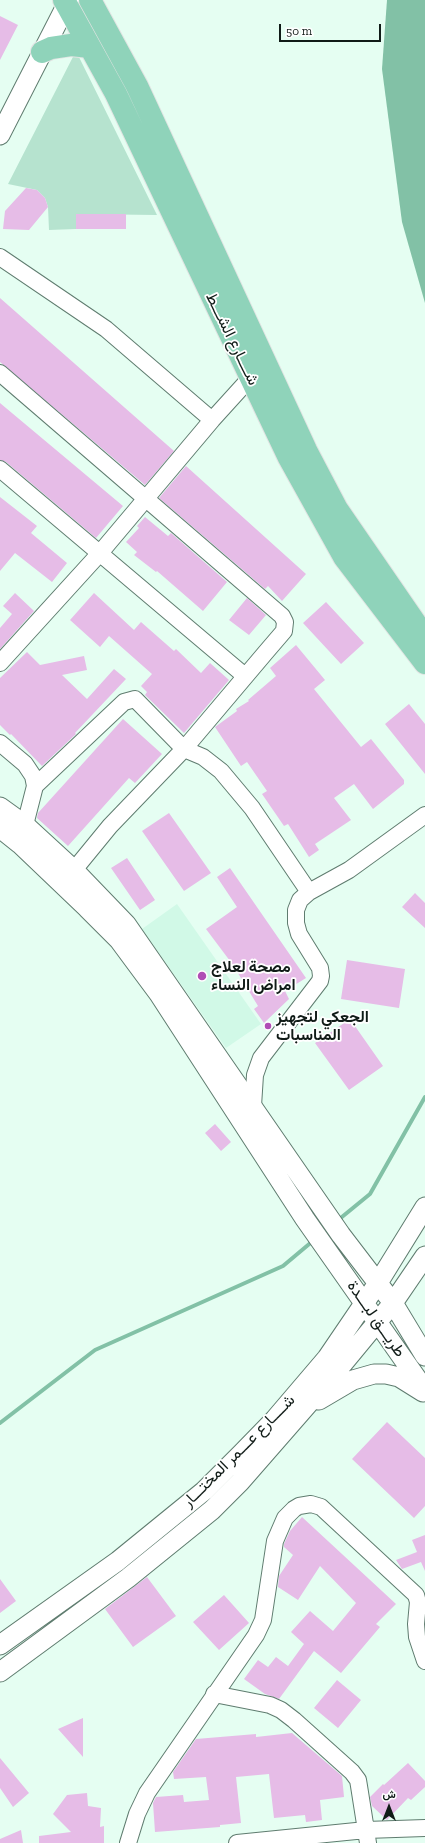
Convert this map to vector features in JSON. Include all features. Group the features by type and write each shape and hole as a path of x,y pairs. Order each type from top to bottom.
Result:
{"main road":[{"name":"شــــارع الشـــط","path":"90,0 137,86 344,557 425,663"},
{"name":"شــــارع الشـــط","path":"67,1 116,94 251,377 298,454 425,637"},
{"path":"42,52 66,46 90,47"}],"street":[{"path":"0,135 67,1"},
{"path":"0,257 106,329 212,420"},
{"path":"0,372 282,616 285,622 284,631 184,749 105,832 74,870"},
{"path":"0,663 100,552 212,420 251,377"},
{"path":"0,469 245,676"},
{"path":"35,786 124,702 131,699 137,701 184,749 211,763 235,787 309,892"},
{"path":"0,743 31,770 35,786 25,825"},
{"name":"طريـــق لبـــدة","path":"0,807 25,825 74,870 126,924 341,1235 393,1303 425,1356"},
{"path":"252,1106 255,1075 261,1058 320,981 320,968 299,934 296,922 296,910 300,900 309,892 349,870 425,815"},
{"name":"طريـــق لبـــدة","path":"0,828 62,882 119,940 132,957 159,994 304,1219 364,1302 425,1391"},
{"name":"شــــارع عـــمر المختـــار","path":"0,1645 118,1561 204,1491 275,1419 327,1358 378,1283 425,1207"},
{"name":"شــــارع عـــمر المختـــار","path":"0,1672 128,1578 212,1510 240,1482 305,1408 393,1303 425,1256"},
{"path":"305,1408 353,1380 374,1374 386,1374 399,1377 425,1391"},
{"path":"128,1843 147,1794 214,1694 251,1644 260,1627 265,1610 275,1541 289,1512 299,1506 316,1504 325,1510 416,1595 421,1614 416,1624 417,1637 425,1661"},
{"path":"214,1694 270,1705 294,1720 355,1776 359,1786 367,1836"},
{"path":"237,1843 367,1836 425,1828"}],"shaded area":[{"path":"387,0 425,0 425,303 402,222 382,69"},
{"path":"76,51 157,215 76,214 76,229 49,230 48,207 45,198 37,190 8,184"},
{"name":"مصحة لعلاج امراض النساء","path":"177,904 261,1024 226,1048 142,929"}],"building":[{"path":"0,16 18,25 0,60"},
{"path":"26,188 37,190 45,198 48,207 29,230 3,229 5,211"},
{"path":"76,214 126,214 126,229 76,229"},
{"path":"0,298 174,451 145,485 0,362"},
{"path":"0,403 123,506 96,538 6,462 0,460"},
{"path":"186,466 306,574 282,601 268,586 265,589 159,498"},
{"path":"0,497 37,526 31,533 67,563 52,582 15,553 0,571"},
{"path":"145,517 168,536 171,533 227,582 203,611 157,571 156,572 134,555 137,552 126,542 139,528 137,526"},
{"path":"15,593 34,611 0,649 0,628 12,614 3,606"},
{"path":"94,593 134,630 141,622 174,651 176,649 201,673 210,663 229,680 184,733 145,695 147,692 141,686 152,674 109,636 100,647 70,620"},
{"path":"247,598 266,615 249,635 229,620"},
{"path":"326,602 364,643 341,664 303,623"},
{"path":"296,645 325,680 314,689 361,747 371,739 404,780 404,784 373,809 354,784 334,798 351,820 315,844 319,850 309,857 288,824 284,826 262,794 267,791 247,762 241,766 215,727 237,711 236,709 249,701 248,700 276,676 270,668"},
{"path":"27,652 40,665 84,656 87,670 62,675 87,699 114,669 126,679 75,733 76,734 42,766 11,734 10,735 0,725 0,678"},
{"path":"409,704 425,724 425,774 385,724"},
{"path":"123,719 162,754 135,783 129,778 68,846 37,818 38,813"},
{"path":"169,813 211,873 184,891 142,831"},
{"path":"127,858 155,900 140,910 111,868"},
{"path":"230,868 306,978 285,991 289,999 264,1023 254,1009 258,1006 233,965 206,929 237,907 217,877"},
{"path":"415,893 425,903 425,928 402,907"},
{"path":"347,960 405,969 399,1008 341,999"},
{"path":"350,1019 383,1066 349,1090 315,1043"},
{"path":"215,1124 231,1142 221,1151 205,1133"},
{"path":"387,1422 425,1458 425,1506 414,1518 352,1459"},
{"path":"302,1517 396,1604 376,1624 380,1627 341,1673 314,1651 279,1699 265,1694 244,1679 258,1660 268,1667 276,1657 288,1666 304,1644 291,1632 310,1611 333,1631 356,1603 320,1566 298,1600 278,1587 279,1576 293,1555 284,1547 284,1544 290,1531"},
{"path":"425,1535 425,1571 421,1562 402,1569 396,1560 417,1552 412,1540"},
{"path":"147,1577 176,1616 133,1647 105,1609"},
{"path":"0,1579 16,1601 0,1613"},
{"path":"224,1595 249,1623 219,1650 193,1622"},
{"path":"337,1680 361,1700 338,1728 314,1708"},
{"path":"83,1718 83,1757 58,1729"},
{"path":"292,1733 342,1776 344,1797 320,1800 322,1820 306,1822 305,1815 274,1818 269,1774 236,1777 241,1823 220,1825 220,1827 155,1832 153,1803 156,1797 183,1795 184,1802 209,1800 206,1777 174,1779 173,1772 196,1739 256,1734 256,1737"},
{"path":"0,1758 29,1793 13,1807 0,1788"},
{"path":"408,1763 425,1781 425,1787 411,1800 408,1798 387,1820 372,1806 370,1797"},
{"path":"87,1793 88,1806 101,1808 100,1827 104,1826 104,1843 39,1843 39,1836 71,1832 53,1814 67,1795"},
{"path":"21,1830 23,1843 0,1843 0,1839"}],"waterway":[{"path":"337,1221 370,1194 425,1097"},
{"path":"0,1423 95,1350 283,1266 314,1240"}],"place":[{"name":"مصحة لعلاج امراض النساء","path":"202,976"},
{"name":"الجعكي لتجهيز المناسبات","path":"268,1026"}]}
